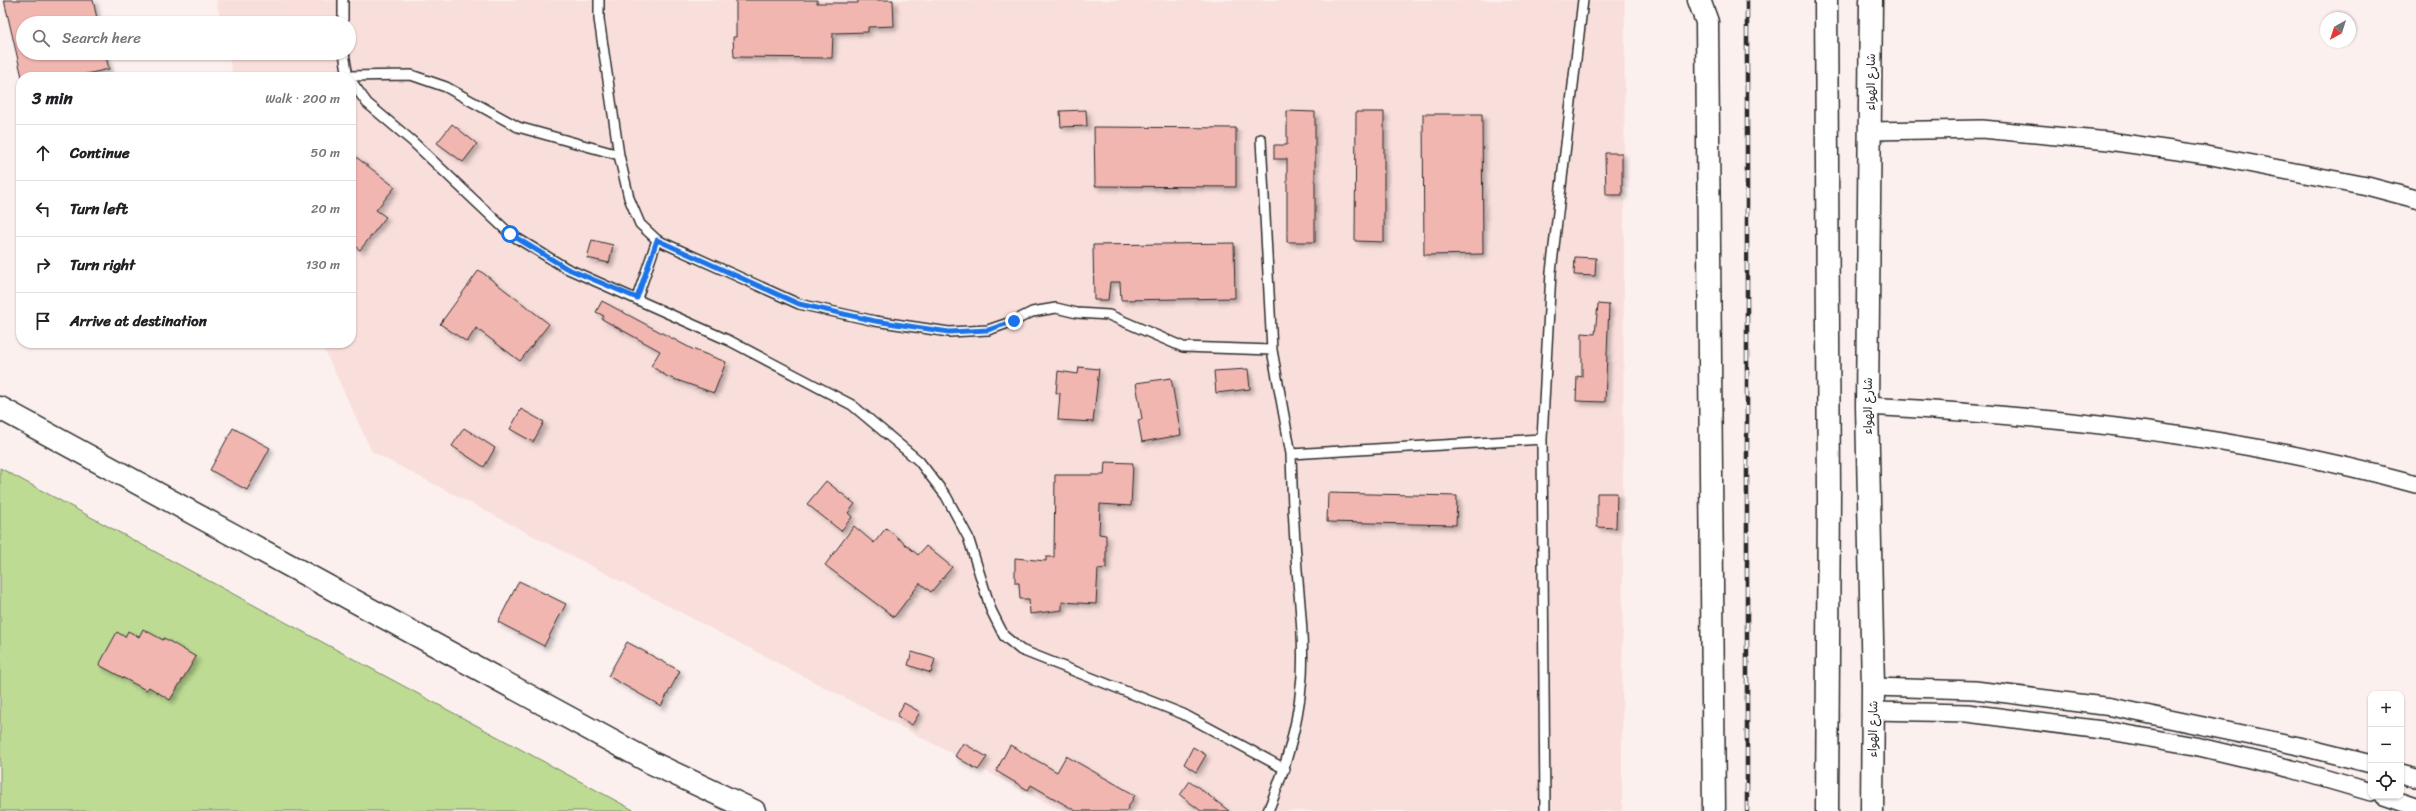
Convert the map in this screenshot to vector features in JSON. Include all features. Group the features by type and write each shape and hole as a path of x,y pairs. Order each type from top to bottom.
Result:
{"street":[{"path":"1699,0 1707,22 1714,811"},
{"path":"1826,0 1829,491 1827,811"},
{"name":"شارع الهواء","path":"1871,0 1868,406 1873,686 1872,811"},
{"path":"1871,131 1982,129 2109,140 2206,155 2367,186 2416,199"},
{"path":"1868,406 1995,413 2126,427 2342,465 2416,484"},
{"path":"0,408 652,763 754,811"},
{"path":"1873,686 1975,690 2112,707 2299,746 2368,763"},
{"path":"1873,711 1974,714 2110,731 2195,746 2292,769 2368,791"},
{"path":"2404,775 2416,778"},
{"path":"2393,799 2416,807"}],"lane":[{"path":"343,0 343,16"},
{"path":"599,0 599,19 620,155 629,198 640,224 657,240 799,304 875,321 949,332 988,330 1014,321 1032,312 1056,308 1077,313 1109,315 1183,347 1272,350"},
{"path":"1545,811 1542,439 1551,272 1583,0"},
{"path":"345,60 348,72"},
{"path":"356,78 411,75 446,87 518,127 620,155"},
{"path":"356,88 367,103 412,141 510,234 566,268 637,298 730,341 852,405 919,461 946,496 968,537 991,610 1004,636 1021,650 1183,714 1285,769"},
{"path":"1261,139 1272,350 1290,454 1294,526 1303,631 1299,698 1285,769 1268,811"},
{"path":"637,298 657,240"},
{"path":"1290,454 1542,439"}],"shaded area":[{"path":"216,0 1625,0 1622,811 1062,811 372,452 323,348 356,348 356,72 232,72 229,60 356,60 356,16 219,16"}],"green space":[{"path":"0,468 635,811 0,811"}],"building":[{"path":"4,0 93,0 96,16 16,16 16,51"},
{"path":"736,0 817,0 817,3 858,3 858,0 893,0 894,26 868,27 868,32 833,33 832,58 734,57 733,37 736,37"},
{"path":"18,60 107,60 109,69 96,72 21,72"},
{"path":"1086,110 1087,126 1061,127 1060,111"},
{"path":"1287,111 1315,112 1315,242 1287,242 1287,159 1274,159 1274,145 1287,145"},
{"path":"1356,112 1384,112 1384,242 1355,241"},
{"path":"1423,114 1482,114 1483,254 1424,255"},
{"path":"452,124 477,144 463,162 437,143"},
{"path":"1094,127 1236,128 1236,187 1095,186"},
{"path":"1605,153 1622,153 1622,195 1606,195"},
{"path":"356,157 395,187 376,210 386,217 360,250 356,247"},
{"path":"592,240 613,245 609,263 587,258"},
{"path":"1234,243 1235,298 1121,300 1120,282 1110,282 1108,300 1094,300 1093,245"},
{"path":"1575,257 1596,258 1595,276 1574,275"},
{"path":"479,270 549,324 520,361 476,328 467,342 440,324"},
{"path":"602,301 692,349 726,362 714,393 668,377 651,366 660,351 602,319 604,316 596,312"},
{"path":"1598,304 1609,305 1605,402 1576,401 1577,376 1582,377 1582,333 1595,334"},
{"path":"1079,367 1099,369 1093,422 1058,420 1060,393 1056,393 1058,371 1078,374"},
{"path":"1248,369 1250,389 1216,393 1214,371"},
{"path":"1171,378 1181,435 1142,442 1138,420 1142,419 1136,383"},
{"path":"521,409 544,422 533,442 510,429"},
{"path":"233,428 270,448 247,490 210,470"},
{"path":"464,428 495,448 484,467 452,446"},
{"path":"1105,462 1133,463 1131,506 1100,504 1099,534 1106,535 1106,568 1098,569 1096,604 1062,602 1062,610 1030,614 1029,599 1020,599 1019,583 1015,583 1015,558 1046,561 1046,557 1054,557 1055,475 1104,475"},
{"path":"826,481 855,504 848,513 852,517 841,531 807,504"},
{"path":"1328,493 1457,496 1456,525 1327,522"},
{"path":"1597,493 1617,493 1616,528 1597,527"},
{"path":"854,526 874,543 886,528 918,555 926,546 952,567 931,592 920,583 894,617 825,565"},
{"path":"519,581 566,604 544,646 498,622"},
{"path":"143,629 163,640 164,638 196,657 170,700 149,687 146,690 99,665 117,632 125,637 128,631 139,637"},
{"path":"627,642 680,671 661,706 608,676"},
{"path":"912,652 935,659 931,673 908,665"},
{"path":"904,703 920,712 912,725 897,716"},
{"path":"963,743 987,757 978,770 955,756"},
{"path":"1010,745 1057,772 1066,756 1135,795 1126,811 1076,811 1031,785 1028,790 996,771"},
{"path":"1193,747 1206,755 1196,772 1184,764"},
{"path":"1190,781 1229,811 1201,811 1180,795"}],"railway":[{"path":"1747,0 1747,811"}],"route":[{"path":"510,234 566,268 637,298 657,240 799,304 875,321 949,332 988,330 1014,321"}]}
